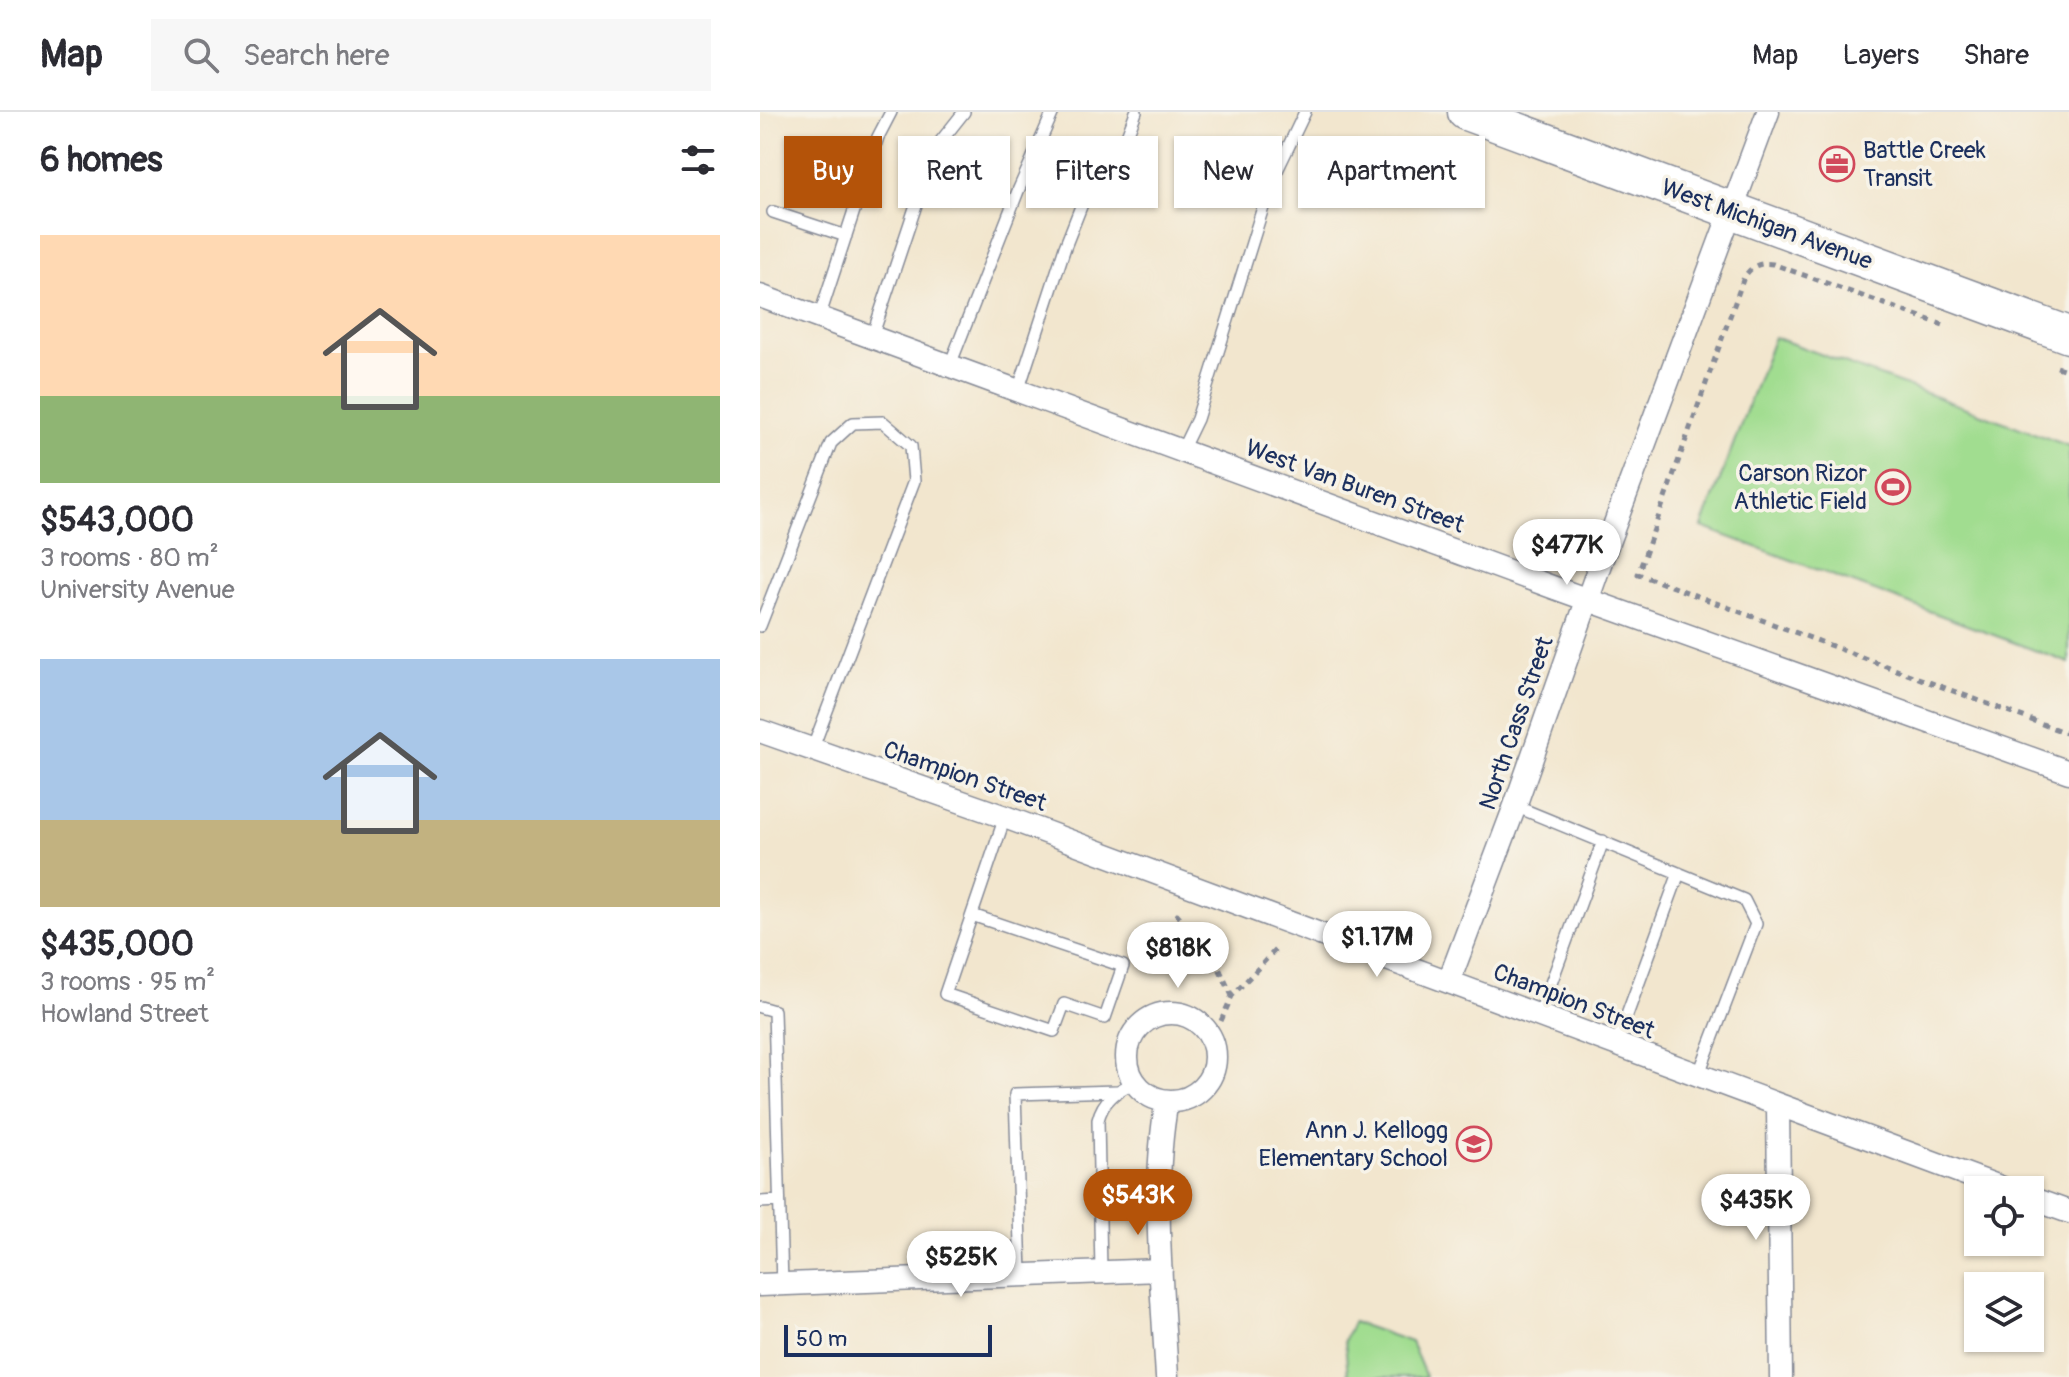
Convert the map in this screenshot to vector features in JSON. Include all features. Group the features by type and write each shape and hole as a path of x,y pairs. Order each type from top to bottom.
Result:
{"highway":[{"name":"West Michigan Avenue","path":"1466,112 1731,212 2062,350"}],"street":[{"name":"North Cass Street","path":"1449,981 1768,112"},
{"name":"West Van Buren Street","path":"760,296 2069,772"},
{"name":"Champion Street","path":"760,731 1005,817 1970,1176"},
{"path":"1162,1013 1178,1013 1192,1017 1204,1026 1216,1053 1215,1068 1209,1082 1199,1093 1186,1099 1167,1101 1126,1087 1126,1055 1129,1041 1137,1028 1148,1019 1162,1013"},
{"path":"1167,1101 1160,1136 1161,1270 1167,1377"},
{"path":"1778,1106 1781,1377"},
{"path":"2044,1203 2069,1212"},
{"path":"771,1284 1161,1270"}],"lane":[{"path":"818,319 878,137 891,112"},
{"path":"872,337 921,190 941,141 964,112"},
{"path":"950,365 1018,191 1053,112"},
{"path":"1018,391 1065,247 1093,176 1122,149 1136,112"},
{"path":"1182,450 1197,419 1270,185 1305,112"},
{"path":"773,212 846,236"},
{"path":"760,626 831,443 853,423 883,422 911,446 914,481 812,750"},
{"path":"1515,806 1744,900 1756,924 1698,1076"},
{"path":"972,915 1123,966 1105,1018 1064,1004 1054,1031 945,994 1005,817"},
{"path":"1539,1016 1603,841"},
{"path":"1616,1045 1679,873"},
{"path":"760,1007 774,1011 779,1201 771,1284"},
{"path":"1101,1272 1098,1120 1100,1110 1126,1087"},
{"path":"1021,1274 1015,1094 1126,1087"},
{"path":"760,1202 779,1201"}],"path":[{"path":"1951,328 1773,264 1763,262 1750,268 1744,277 1638,574 2069,734"},
{"path":"2062,350 2069,371"},
{"path":"1176,913 1212,953 1232,996"},
{"path":"1221,1021 1232,996 1276,949"}],"green space":[{"name":"Carson Rizor Athletic Field","path":"1774,337 2069,446 2069,663 1702,527"},
{"path":"1353,1322 1411,1342 1426,1377 1348,1377 1345,1340"}],"place":[{"name":"Battle Creek Transit","path":"1837,164"},
{"name":"Carson Rizor Athletic Field","path":"1893,487"},
{"name":"Ann J. Kellogg Elementary School","path":"1474,1144"}]}
